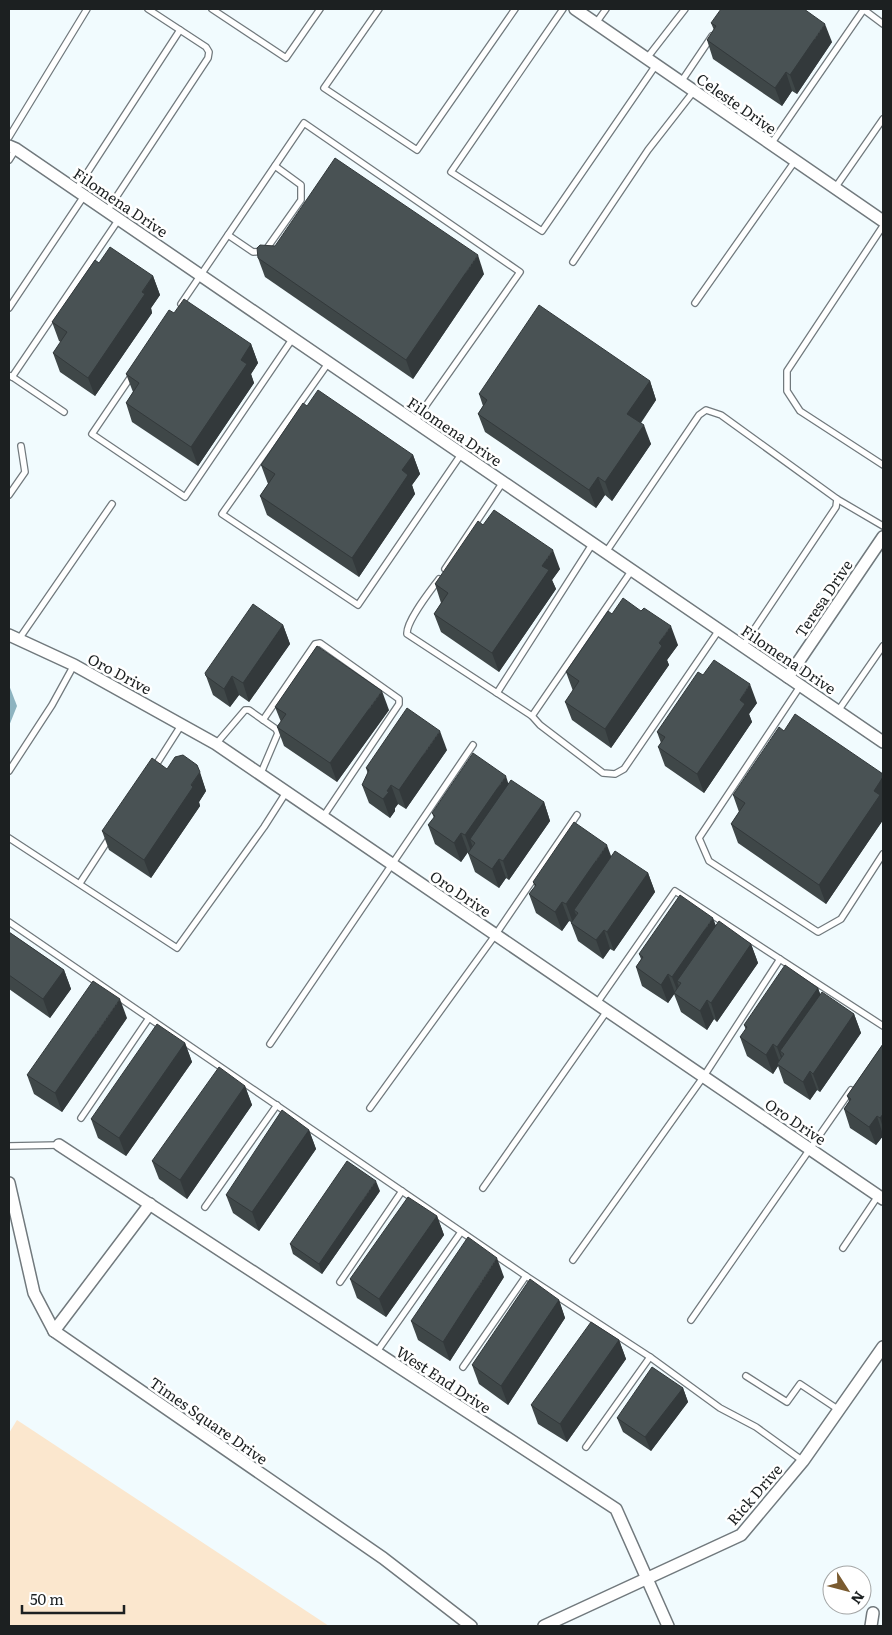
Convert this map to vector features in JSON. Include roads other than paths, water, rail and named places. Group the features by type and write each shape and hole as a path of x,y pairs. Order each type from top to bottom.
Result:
{"street":[{"name":"Celeste Drive","path":"575,9 883,221"},
{"name":"Filomena Drive","path":"12,147 201,274 883,742"},
{"name":"Teresa Drive","path":"788,677 883,537"},
{"name":"Oro Drive","path":"14,637 74,665 216,744 881,1197"},
{"name":"West End Drive","path":"59,1145 616,1509 668,1626"},
{"name":"Times Square Drive","path":"9,1183 34,1293 54,1331 383,1558 471,1626"},
{"path":"54,1331 150,1204"},
{"name":"Rick Drive","path":"544,1626 740,1535 803,1460 883,1347"},
{"path":"871,1626 873,1613"}],"lane":[{"path":"9,137 87,9"},
{"path":"107,211 208,58 210,52 148,9"},
{"path":"212,9 286,58 320,9"},
{"path":"379,9 324,88 417,150 514,9"},
{"path":"563,9 451,172 542,231 685,9"},
{"path":"596,23 606,9"},
{"path":"771,144 863,9 883,24"},
{"path":"9,308 180,30"},
{"path":"681,82 713,33"},
{"path":"573,262 648,150 694,91"},
{"path":"835,188 883,119"},
{"path":"179,306 304,123 520,272 415,421"},
{"path":"9,160 12,147"},
{"path":"695,302 796,161"},
{"path":"228,235 253,252 265,251 301,200 301,185 275,166"},
{"path":"64,412 10,376 119,219"},
{"path":"883,226 787,371 787,392 800,411 883,465"},
{"path":"135,370 92,434 185,496 293,337"},
{"path":"329,362 222,514 358,605 462,453"},
{"path":"606,552 698,415 706,410 721,415 837,500 883,526"},
{"path":"9,494 25,472 21,446"},
{"path":"503,482 406,629 406,634 532,716 540,725 603,773 615,774 624,769 631,761 720,630"},
{"path":"743,646 836,507 837,500"},
{"path":"14,637 112,504"},
{"path":"497,693 593,543"},
{"path":"532,716 632,570"},
{"path":"263,720 315,644 320,643 399,698 399,704 324,816"},
{"path":"838,711 883,646"},
{"path":"9,771 52,705 74,665"},
{"path":"801,686 699,838 709,861 818,932 841,918 883,854"},
{"path":"216,744 244,710 249,710 276,729 278,733 261,774"},
{"path":"150,774 182,724"},
{"path":"270,1044 394,865 473,745"},
{"path":"9,838 177,948 264,827 286,791"},
{"path":"370,1108 496,934 577,815"},
{"path":"80,883 112,833"},
{"path":"597,1003 675,891 883,1026"},
{"path":"9,922 526,1276 650,1357 720,1408 756,1427 803,1460"},
{"path":"573,1260 704,1076 780,959"},
{"path":"483,1188 607,1010"},
{"path":"81,1118 149,1018"},
{"path":"691,1320 855,1084"},
{"path":"205,1207 277,1105"},
{"path":"9,1146 59,1145"},
{"path":"340,1282 402,1191"},
{"path":"843,1248 881,1197"},
{"path":"376,1353 462,1232"},
{"path":"463,1366 526,1276"},
{"path":"586,1446 650,1357"},
{"path":"746,1376 787,1402 800,1384 839,1410"}],"water":[{"path":"9,685 17,706 9,726"}]}
